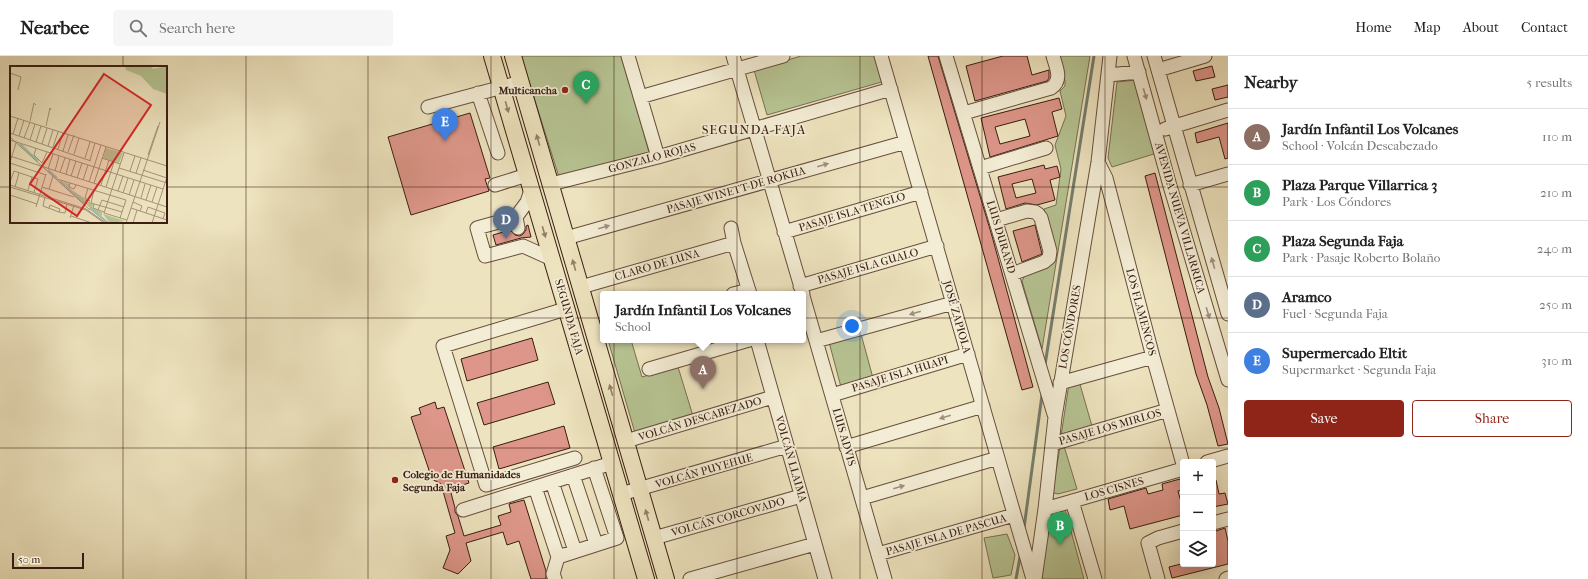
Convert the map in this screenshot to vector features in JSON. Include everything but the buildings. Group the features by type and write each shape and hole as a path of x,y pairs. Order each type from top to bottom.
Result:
{"main road":[{"name":"SEGUNDA FAJA","path":"492,56 646,579"},
{"name":"SEGUNDA FAJA","path":"513,56 581,287 599,332"},
{"name":"SEGUNDA FAJA","path":"602,343 626,441 666,579"}],"street":[{"path":"628,56 658,157"},
{"name":"LUIS ADVIS","path":"733,56 802,291"},
{"path":"640,97 783,56"},
{"name":"JOSÉ ZAPIOLA","path":"881,56 1014,516 1034,579"},
{"name":"LUIS DURAND","path":"948,56 1055,417"},
{"path":"964,113 1051,88 1056,83 1058,78 1053,56"},
{"name":"LOS CÓNDORES","path":"1034,579 1045,509 1060,383 1098,162 1110,56"},
{"name":"AVENIDA NUEVA VILLARRICA","path":"1134,56 1170,186 1228,380"},
{"name":"AVENIDA NUEVA VILLARRICA","path":"1154,56 1228,314"},
{"path":"1158,70 1205,56"},
{"path":"1108,75 1138,72"},
{"path":"428,107 521,82"},
{"name":"GONZALO ROJAS","path":"551,184 658,157 891,89"},
{"path":"478,93 498,153"},
{"path":"1156,132 1228,110"},
{"name":"PASAJE WINETT DE ROKHA","path":"566,238 906,142"},
{"path":"980,168 1046,148"},
{"name":"LOS FLAMENCOS","path":"1098,162 1106,178 1182,459"},
{"path":"1190,185 1228,174"},
{"path":"494,185 529,182 519,233 552,259"},
{"name":"PASAJE ISLA TENGLO","path":"784,232 921,192"},
{"path":"996,220 1027,211 1035,212 1041,218 1050,251 1049,258 1044,262 1012,274"},
{"path":"731,228 749,291"},
{"name":"CLARO DE LUNA","path":"581,287 734,243"},
{"name":"PASAJE ISLA GUALO","path":"805,291 937,246"},
{"path":"816,341 953,303"},
{"name":"LUIS ADVIS","path":"806,306 885,579"},
{"path":"559,311 444,346 486,485 575,458"},
{"path":"649,369 739,343"},
{"name":"VOLCÁN LLAIMA","path":"758,343 825,579"},
{"name":"PASAJE ISLA HUAPI","path":"832,395 968,354"},
{"path":"1060,383 1153,357"},
{"name":"VOLCÁN DESCABEZADO","path":"626,441 773,397"},
{"path":"846,447 983,406"},
{"name":"PASAJE LOS MIRLOS","path":"1052,444 1168,410"},
{"name":"VOLCÁN PUYEHUE","path":"621,494 787,446"},
{"path":"1216,459 1228,456"},
{"path":"862,498 998,458"},
{"path":"463,510 612,463"},
{"path":"558,557 616,538 594,468"},
{"name":"LOS CISNES","path":"1045,509 1180,470"},
{"path":"573,475 596,544"},
{"path":"552,482 575,551"},
{"path":"535,487 558,557 553,574 555,579"},
{"name":"VOLCÁN CORCOVADO","path":"654,538 801,496"},
{"path":"1072,501 1095,579"},
{"name":"PASAJE ISLA DE PASCUA","path":"878,554 1014,516"},
{"path":"1216,522 1228,519"},
{"path":"1158,579 1148,543 1158,538 1180,532"},
{"path":"690,579 815,544"}],"green space":[{"path":"521,56 622,56 649,152 559,177"},
{"path":"801,56 878,56 885,81 767,115 754,70"},
{"path":"1058,56 1090,56 1042,349 1022,281 1025,275 1056,251 1044,209 1056,205 1061,169 1055,145 1066,116 1060,91 1065,86 1065,81"},
{"path":"1136,80 1157,153 1112,167 1108,158 1117,82"},
{"path":"861,334 873,378 841,387 829,342"},
{"path":"609,343 632,343 642,377 678,367 693,416 635,433"},
{"path":"1079,381 1092,426 1061,436 1069,384"},
{"path":"1064,446 1077,489 1058,494 1054,493 1053,490 1060,447"},
{"path":"1065,509 1084,579 1041,579 1048,513"},
{"path":"1007,534 1015,555 1011,575 993,578 984,538"}],"waterway":[{"path":"1045,365 1094,56"},
{"path":"1024,528 1042,395"},
{"path":"1016,579 1020,557"}],"place":[{"name":"Multicancha","path":"565,90"},
{"name":"Plaza Segunda Faja","path":"586,104"},
{"name":"Supermercado Eltit","path":"445,141"},
{"name":"Aramco","path":"506,239"},
{"name":"Jardín Infantil Los Volcanes","path":"703,389"},
{"name":"Colegio de Humanidades Segunda Faja","path":"395,480"},
{"name":"Plaza Parque Villarrica 3","path":"1060,545"}],"district":[{"name":"SEGUNDA FAJA","path":"754,129"}]}
